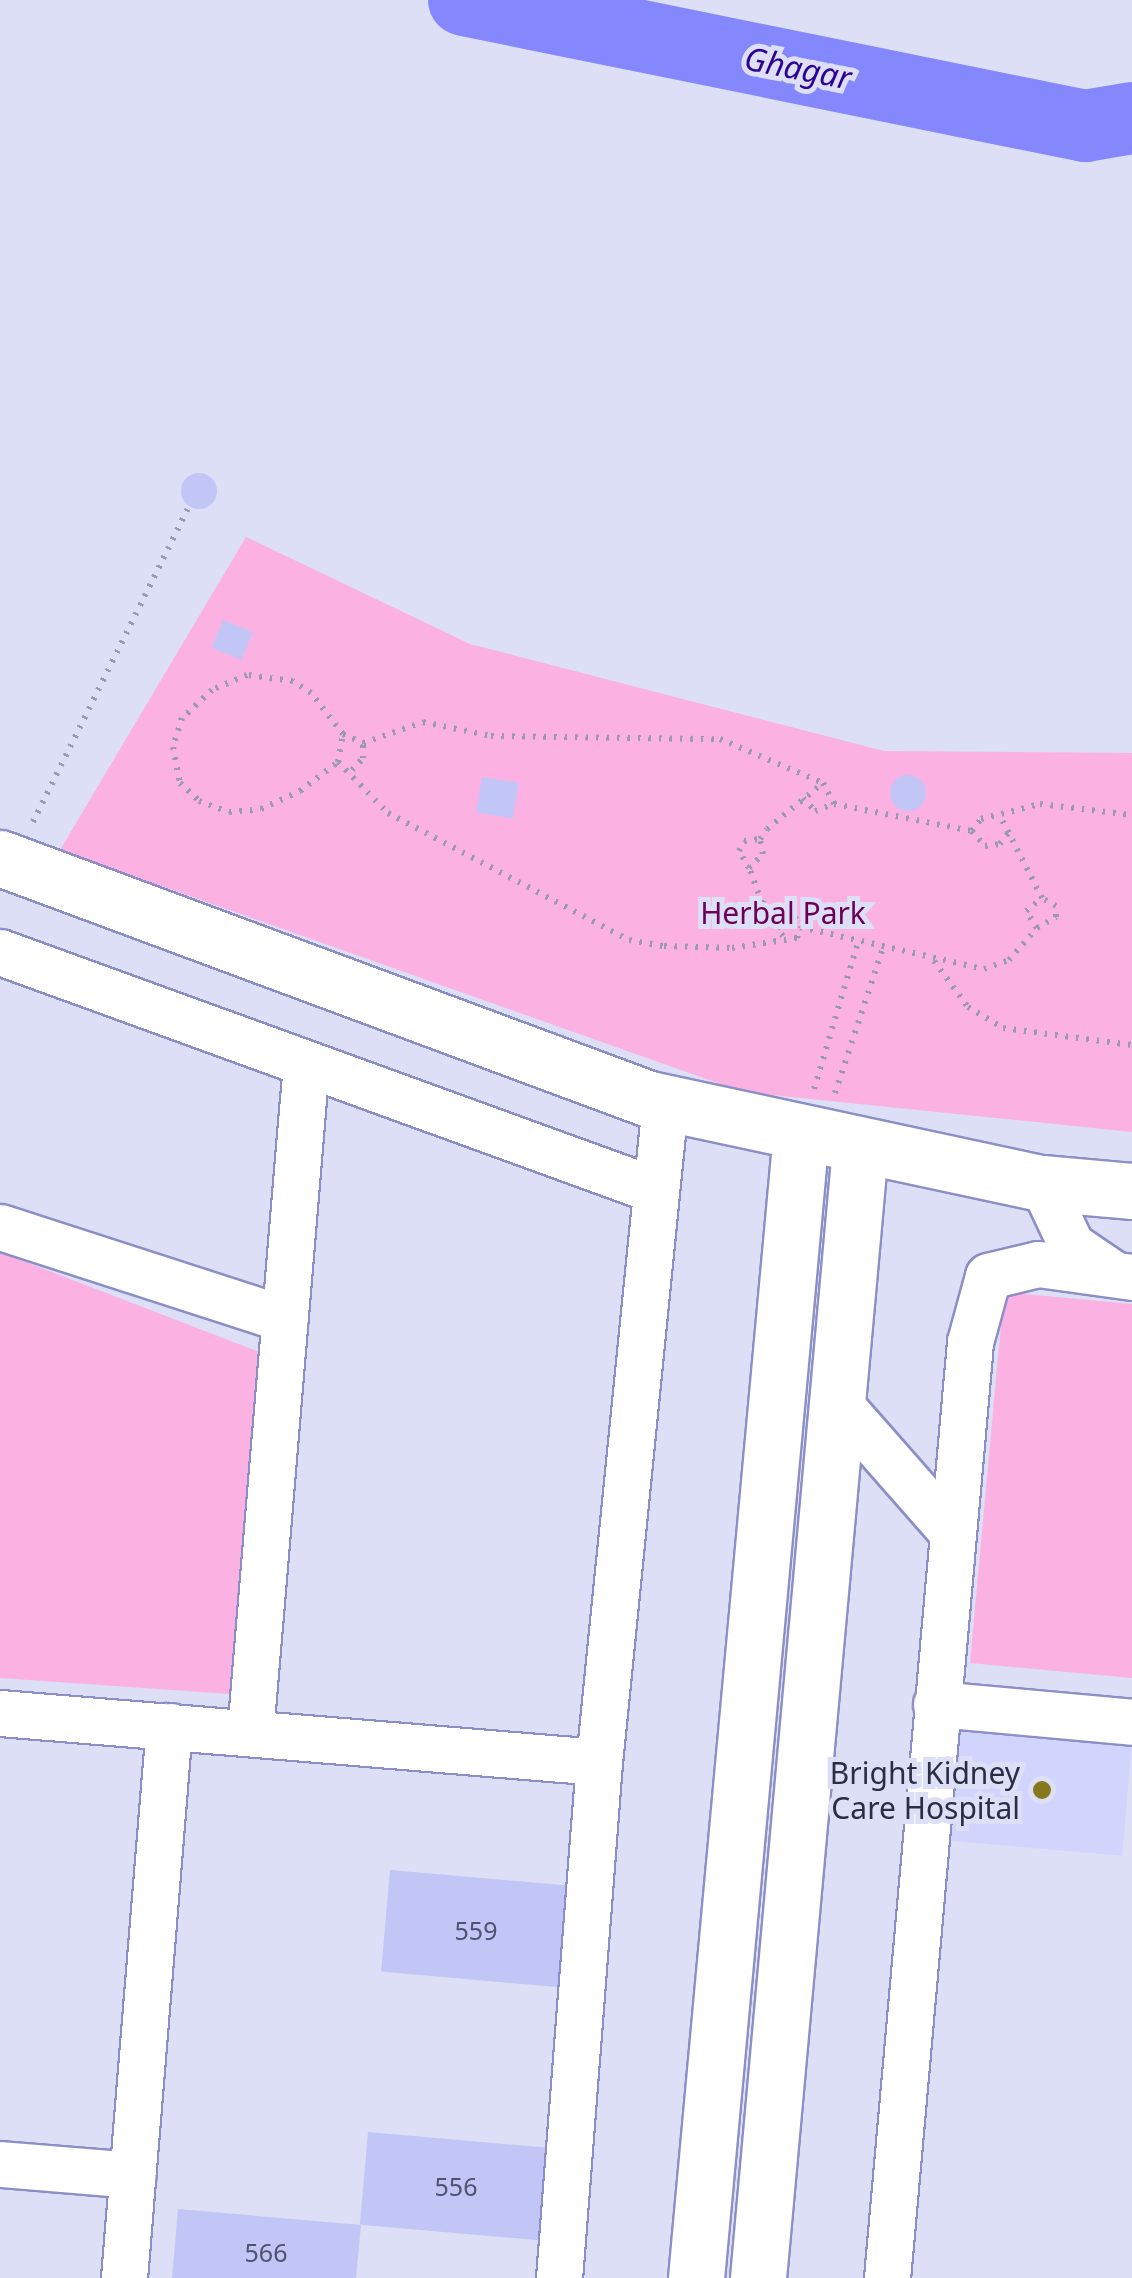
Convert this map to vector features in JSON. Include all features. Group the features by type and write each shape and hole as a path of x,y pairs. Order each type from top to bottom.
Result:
{"street":[{"path":"6,861 665,1103 1042,1184 1132,1192"},
{"path":"0,952 655,1190"},
{"path":"250,1733 306,1064"},
{"path":"558,2278 599,1762 665,1103"},
{"path":"758,2278 836,1400 829,1141"},
{"path":"696,2278 829,1141"},
{"path":"1042,1184 1071,1245 1124,1276"},
{"path":"0,1228 285,1318"},
{"path":"888,2278 970,1342 988,1276 1038,1264 1124,1276"},
{"path":"836,1400 952,1532"},
{"path":"936,1704 1132,1722"},
{"path":"0,1712 599,1762"},
{"path":"124,2278 170,1726"},
{"path":"0,2164 132,2175"}],"path":[{"path":"6,861 189,507"},
{"path":"343,734 338,762 300,792 261,808 228,812 199,801 180,783 173,747 182,718 212,690 247,675 292,681 312,693 343,734 364,742 423,722 491,736 720,739 822,784 834,804"},
{"path":"352,770 363,758 364,742"},
{"path":"338,762 352,770 388,813 629,940 732,948 784,936 797,938 800,927 795,917 762,903 739,852 744,840 760,839 822,784"},
{"path":"803,798 814,811 834,804 972,831 985,846 1000,844 1009,832"},
{"path":"972,831 981,818 1001,818 1040,804 1132,814"},
{"path":"800,927 984,969 1009,960 1037,928 1056,917 1056,906 1042,898 1001,818"},
{"path":"749,868 763,854 760,839"},
{"path":"1037,928 1026,911 1042,898"},
{"path":"783,915 776,929 784,936"},
{"path":"829,1141 858,942"},
{"path":"829,1141 883,948"},
{"path":"933,960 968,1007 1002,1028 1132,1045"}],"shaded area":[{"name":"Bright Kidney Care Hospital","path":"958,1724 1132,1739 1122,1856 948,1841"}],"green space":[{"name":"Herbal Park","path":"246,537 470,644 884,751 1132,753 1132,1132 743,1092 60,850"},
{"path":"0,1252 259,1352 230,1694 0,1678"},
{"path":"1004,1292 1132,1304 1132,1678 970,1663"}],"building":[{"path":"199,473 212,478 217,491 212,504 199,509 186,504 181,491 186,478"},
{"path":"223,620 253,632 241,660 212,648"},
{"path":"908,775 921,780 926,793 921,806 908,811 895,806 890,793 895,780"},
{"path":"482,777 519,783 513,818 476,813"},
{"path":"390,1870 572,1886 563,1988 381,1972"},
{"path":"368,2132 551,2148 543,2241 360,2225"},
{"path":"178,2209 361,2225 356,2278 172,2278"}],"waterway":[{"name":"Ghagar","path":"464,0 1085,126 1132,118"}],"place":[{"name":"Bright Kidney Care Hospital","path":"1042,1790"}]}
